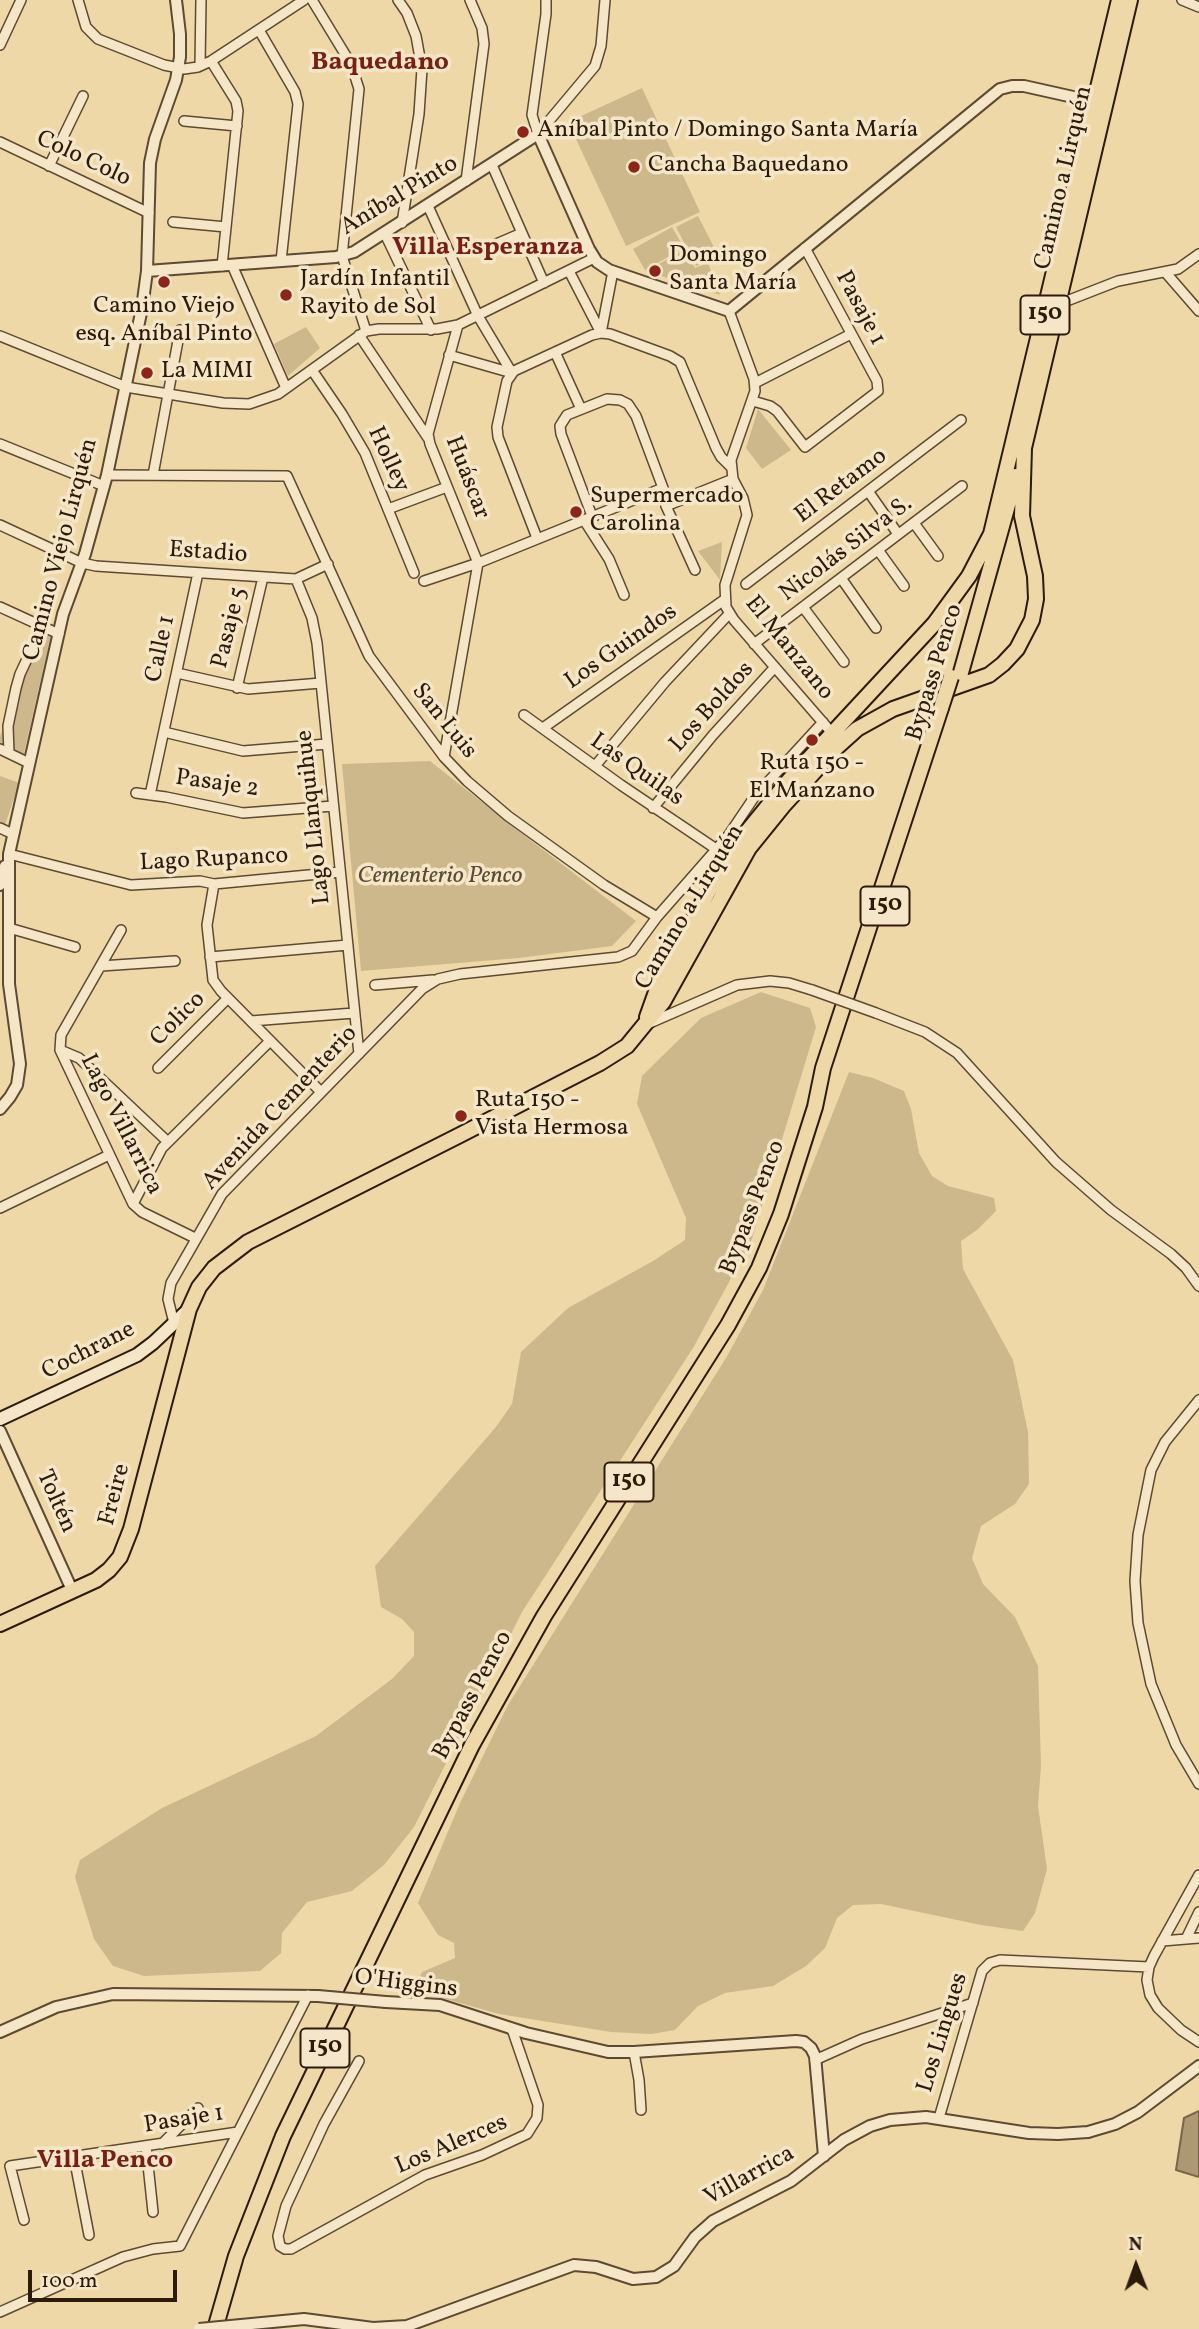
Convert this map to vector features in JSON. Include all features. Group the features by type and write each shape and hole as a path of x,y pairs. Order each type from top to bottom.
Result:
{"main road":[{"name":"Camino a Lirquén","path":"189,1309 205,1278 235,1249 627,1046 673,986 749,848 837,747 857,729 893,709 989,675 1009,658 1023,640 1032,620 1036,587 1022,516 1024,448 1059,304 1101,104 1119,0"},
{"name":"Camino a Lirquén","path":"644,1026 657,989 722,853 758,816 827,728 947,608 969,576 991,534 1130,0"},
{"name":"Bypass Penco","path":"215,2329 236,2256 283,2136 494,1703 538,1626 728,1325 751,1284 777,1225 815,1107 828,1078 1024,448"},
{"name":"Bypass Penco","path":"955,676 991,534"},
{"name":"Cochrane","path":"0,1419 137,1355 189,1309"},
{"name":"Freire","path":"0,1624 103,1576 125,1549 189,1309"}],"street":[{"path":"0,45 21,0"},
{"path":"78,0 86,27 98,39 178,69 200,66 211,61 305,0 351,64 359,89 342,256 362,333 428,439"},
{"name":"Camino Viejo Lirquén","path":"0,1109 17,1085 20,1064 9,984 6,921 9,853 67,601 82,563 107,475 145,295 152,150 178,69 180,34 176,0"},
{"path":"200,66 201,0"},
{"path":"398,0 407,13 416,36 422,69 419,114 402,223"},
{"path":"466,181 484,44 482,28 470,0"},
{"path":"546,0 533,115 538,134 594,258 604,268 729,311"},
{"path":"538,134 595,66 601,46 605,0"},
{"path":"1182,0 1199,7"},
{"path":"259,30 296,92 298,104 281,261"},
{"path":"211,61 236,101 238,111 226,227 227,265 286,388"},
{"path":"729,311 1000,89 1024,86 1101,104"},
{"path":"49,166 83,96"},
{"path":"184,121 237,126"},
{"name":"Aníbal Pinto","path":"147,271 342,256 360,250 538,134"},
{"name":"Colo Colo","path":"0,142 149,213"},
{"path":"492,165 544,283"},
{"path":"428,206 478,316 512,373"},
{"path":"173,222 226,227"},
{"path":"494,245 522,233"},
{"path":"385,234 430,330"},
{"name":"Pasaje 1","path":"753,401 777,411 806,447 875,394 878,387 805,248"},
{"path":"1059,304 1118,281 1166,273 1185,265 1199,254"},
{"path":"0,336 126,387 240,404 268,398 286,388 362,333 379,329 430,330 458,325 594,258"},
{"path":"569,271 601,332"},
{"path":"601,332 613,271"},
{"path":"1166,273 1199,311"},
{"path":"724,600 727,579 747,515 730,466 753,401 755,383 729,311"},
{"name":"Huáscar","path":"458,325 429,425 428,439 478,562"},
{"path":"107,475 153,475 180,330"},
{"path":"449,355 512,373 601,332 670,356 680,362 716,448 730,466"},
{"path":"755,383 851,334"},
{"path":"555,352 581,409"},
{"name":"Holley","path":"312,370 358,440 414,573"},
{"path":"512,373 497,427 498,437 537,538"},
{"path":"625,595 588,518 560,430 564,417 611,398 628,404 636,415 663,488 666,506 695,570"},
{"name":"El Retamo","path":"746,584 961,420"},
{"path":"0,444 104,486"},
{"name":"San Luis","path":"153,475 287,476 369,656 444,757 508,816 604,885 657,917"},
{"path":"666,506 733,479"},
{"name":"Nicolás Silva S.","path":"754,643 962,486"},
{"path":"388,509 447,487"},
{"path":"424,581 663,488"},
{"path":"868,491 898,534"},
{"path":"914,523 938,556"},
{"name":"Estadio","path":"0,525 82,563 96,566 296,579 328,565"},
{"path":"878,550 904,586"},
{"path":"444,757 478,562"},
{"name":"Calle 1","path":"164,733 198,573"},
{"name":"Pasaje 5","path":"237,688 263,577"},
{"path":"841,578 876,628"},
{"name":"Lago Llanquihue","path":"296,579 314,626 359,1054"},
{"name":"El Manzano","path":"724,600 729,614 827,728"},
{"name":"Los Guindos","path":"542,728 724,600"},
{"path":"0,607 59,634"},
{"path":"803,607 844,662"},
{"path":"595,766 665,682 729,614"},
{"path":"29,763 5,751 20,674 42,627"},
{"name":"Los Boldos","path":"653,808 713,734 775,667"},
{"path":"177,673 237,688 257,689 321,683"},
{"name":"Las Quilas","path":"524,715 653,808 722,853"},
{"path":"150,795 164,733 243,751 327,744"},
{"name":"Pasaje 2","path":"136,793 243,813 334,806"},
{"path":"0,828 13,834"},
{"path":"0,885 9,853"},
{"name":"Lago Rupanco","path":"9,853 124,884 200,881 214,884 340,872"},
{"name":"Avenida Cementerio","path":"375,985 438,979 526,965 623,956 639,943 657,917 722,853"},
{"path":"214,884 208,916 213,980 321,1092"},
{"path":"6,921 75,947"},
{"name":"Lago Villarrica","path":"121,930 61,1035 60,1050 133,1204 142,1212 195,1238"},
{"path":"210,957 348,945"},
{"path":"101,966 175,961"},
{"name":"Avenida Cementerio","path":"174,1323 168,1299 174,1275 230,1185 422,989 438,979"},
{"path":"644,1026 719,991 749,982 780,982 812,990 925,1032 957,1053 1056,1162 1111,1210 1171,1254 1199,1286"},
{"name":"Colico","path":"158,1068 228,998"},
{"path":"251,1021 354,1013"},
{"path":"133,1204 167,1142 270,1041"},
{"path":"60,1050 79,1058 167,1142"},
{"path":"0,1208 109,1155"},
{"path":"1199,1400 1164,1442 1151,1470 1142,1513 1135,1581 1139,1633 1151,1684 1176,1745 1199,1784"},
{"name":"Toltén","path":"0,1431 72,1590"},
{"path":"1199,1875 1149,1967 1148,1987 1154,2002 1172,2022 1199,2042"},
{"path":"1186,1939 1199,1912"},
{"path":"1162,1941 1199,1938"},
{"name":"Los Lingues","path":"939,2118 982,1971 990,1963 1000,1960 1149,1967"},
{"name":"O'Higgins","path":"0,2032 56,2007 113,1994 313,1996 440,2006 512,2029 595,2050 634,2052 796,2041 808,2045 815,2060"},
{"path":"0,2312 123,2257 153,2249 180,2246 238,2132 313,1996"},
{"path":"824,2156 815,2060 862,2039 973,2003"},
{"name":"Los Alerces","path":"359,2061 318,2135 286,2206 278,2240 282,2248 294,2247 425,2175 482,2155 527,2134 535,2124 538,2105 512,2029"},
{"path":"634,2052 641,2110"},
{"name":"Villarrica","path":"199,2329 304,2319 373,2328 407,2326 574,2265 589,2265 633,2279 656,2277 674,2266 695,2237 713,2221 791,2181 852,2135 880,2122 913,2117 939,2118 1029,2133 1088,2132 1115,2124 1138,2112 1199,2066"},
{"path":"162,2144 198,2108"},
{"name":"Pasaje 1","path":"24,2220 10,2166 238,2132"},
{"path":"146,2146 153,2212"},
{"path":"74,2157 89,2235"}],"green space":[{"name":"Cancha Baquedano","path":"642,88 700,212 626,246 568,122"},
{"path":"698,216 718,255 696,266 676,227"},
{"path":"672,227 684,248 645,270 633,249"},
{"path":"684,250 695,268 708,263 720,295 646,271"},
{"path":"306,327 320,348 288,376 274,344"},
{"path":"758,409 791,450 762,469 746,448"},
{"path":"722,542 720,580 698,551"},
{"path":"43,632 51,635 23,757 0,744 0,736"},
{"name":"Cementerio Penco","path":"430,761 636,921 612,946 519,958 361,971 342,764"},
{"path":"0,776 19,783 5,825 0,823"},
{"path":"761,992 810,1008 816,1027 751,1242 693,1348 522,1612 414,1827 384,1865 352,1891 307,1902 282,1933 281,1953 260,1971 144,1976 113,1966 94,1939 75,1877 80,1860 162,1808 316,1736 392,1679 414,1656 414,1632 402,1619 381,1607 375,1566 496,1427 512,1404 521,1352 568,1308 685,1240 686,1218 637,1104 642,1076 701,1018"},
{"path":"849,1072 873,1078 904,1091 911,1109 919,1153 932,1176 948,1186 994,1198 996,1211 961,1241 963,1269 1013,1360 1028,1432 1029,1484 1015,1504 981,1526 972,1558 983,1584 1015,1617 1038,1666 1041,1766 1038,1806 1047,1869 1035,1913 1023,1931 881,1904 853,1905 837,1918 825,1948 806,1966 773,1986 725,1993 698,2006 675,2030 651,2034 611,2032 499,2014 414,1990 422,1972 455,1958 454,1943 438,1935 418,1903 460,1803 508,1705 726,1358 763,1290"}],"shaded area":[{"path":"1199,2111 1199,2177 1176,2170 1184,2118"}],"place":[{"name":"Aníbal Pinto / Domingo Santa María","path":"523,132"},
{"name":"Cancha Baquedano","path":"634,167"},
{"name":"Domingo Santa María","path":"655,271"},
{"name":"Camino Viejo esq. Aníbal Pinto","path":"164,282"},
{"name":"Jardín Infantil Rayito de Sol","path":"286,295"},
{"name":"La MIMI","path":"147,373"},
{"name":"Supermercado Carolina","path":"576,512"},
{"name":"Ruta 150 - El Manzano","path":"812,740"},
{"name":"Ruta 150 - Vista Hermosa","path":"461,1116"}],"district":[{"name":"Baquedano","path":"380,64"},
{"name":"Villa Esperanza","path":"488,249"},
{"name":"Villa Penco","path":"105,2162"}]}
